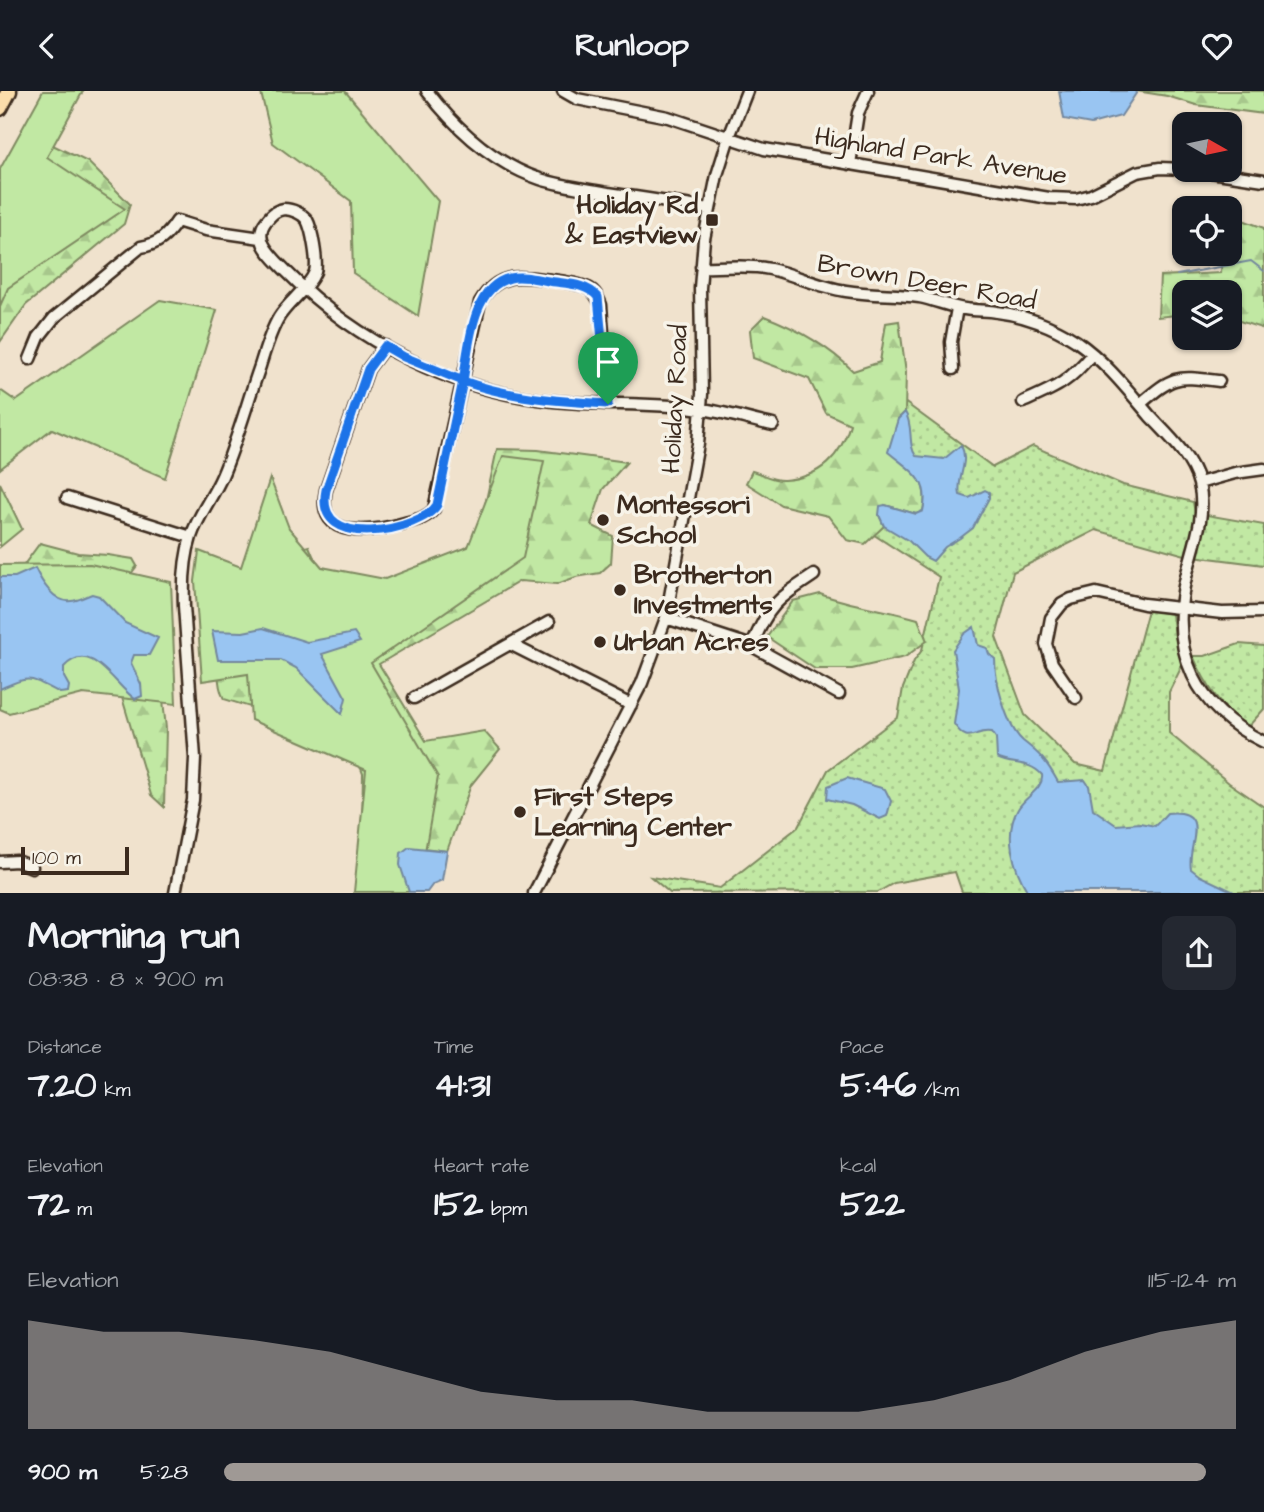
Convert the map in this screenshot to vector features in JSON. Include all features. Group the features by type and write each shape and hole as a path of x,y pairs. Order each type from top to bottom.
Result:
{"highway":[{"path":"0,109 9,91"}],"street":[{"path":"428,91 453,123 471,140 511,166 539,179 709,209"},
{"name":"Highland Park Avenue","path":"563,91 577,99 668,117 764,149 1049,198 1076,199 1091,195 1137,172 1172,168"},
{"name":"Holiday Road","path":"534,893 631,705 650,664 666,618 692,483 701,409 701,267 709,209 729,137 747,91"},
{"path":"850,164 858,113 868,91"},
{"path":"1242,177 1264,180"},
{"path":"175,893 193,800 195,758 183,583 191,537 222,477 279,317 303,288 315,272 317,261 308,221 299,213 284,209 273,212 263,225 261,238 267,251 303,288 353,327 404,357 463,381 518,396 552,401 701,409 773,425"},
{"path":"30,359 39,338 54,319 141,247 153,245 167,236 177,221 206,230 261,238"},
{"name":"Brown Deer Road","path":"701,267 769,269 824,287 918,297 957,308 998,312 1032,320 1064,334 1092,354 1110,370 1185,456 1199,483 1201,520 1180,608 1183,650 1202,692 1230,722 1264,743"},
{"path":"385,346 368,369 326,490 323,503 326,514 332,522 341,527 368,532 427,516 434,509 480,302 491,287 509,278 522,277 584,286 598,297 601,305 608,404"},
{"path":"953,369 951,342 957,308"},
{"path":"1023,402 1063,384 1092,354"},
{"path":"1140,404 1170,380 1186,377 1219,380"},
{"path":"1199,483 1235,473 1264,469"},
{"path":"67,498 191,537"},
{"path":"752,646 763,619 777,600 814,575"},
{"path":"1076,698 1052,663 1046,644 1051,618 1062,604 1078,595 1096,593 1144,604 1222,613 1264,612"},
{"path":"666,618 752,646 839,694"},
{"path":"414,698 549,622"},
{"path":"510,644 631,705"},
{"path":"0,862 11,860 32,867"}],"green space":[{"path":"43,91 83,91 47,157 125,209 8,288 0,306 0,169"},
{"path":"256,91 345,91 438,201 418,316 353,273 351,201 273,143 261,93"},
{"path":"1136,91 1264,91 1264,114 1196,105 1167,96"},
{"path":"34,136 88,162 130,204 124,224 26,305 0,342 0,196"},
{"path":"1242,220 1264,228 1264,329 1242,322 1242,280 1172,280 1172,315 1158,317 1160,276 1221,273 1221,266 1242,266"},
{"path":"160,300 217,310 165,478 52,429 0,469 0,390 16,401"},
{"path":"764,316 812,339 853,371 880,362 886,323 899,321 906,372 905,412 898,419 901,462 913,471 921,483 923,511 916,514 885,505 879,515 884,526 865,544 847,540 828,516 781,505 746,483 752,471 784,480 818,470 827,464 841,446 850,424 826,413 809,379 753,358 750,330"},
{"path":"888,390 993,467 1033,446 1123,485 1193,502 1195,513 1264,525 1264,565 1185,555 1096,530 1013,572 996,637 1025,715 1075,764 1105,771 1148,610 1172,614 1183,664 1169,692 1169,733 1229,783 1264,807 1264,892 962,892 955,872 894,883 878,892 670,893 651,877 720,888 798,827 828,770 898,717 903,688 914,661 922,650 939,577 865,529"},
{"path":"497,449 538,450 627,462 603,489 591,525 613,536 611,563 600,573 557,584 520,581 379,664 426,741 484,731 500,749 471,785 447,851 424,848 361,877 363,774 357,758 273,714 224,699 219,685 218,668 230,613 247,563 309,546 320,572 378,583 453,558 478,538"},
{"path":"503,456 544,461 523,558 371,663 438,777 418,892 354,892 366,770 251,720 248,674 202,681 195,581 199,551 241,567 270,478 289,528 322,567 385,579 468,547"},
{"path":"0,483 22,529 0,547"},
{"path":"40,543 78,553 133,559 137,566 126,580 15,577"},
{"path":"90,564 171,582 176,704 83,694 9,713 0,709 0,565"},
{"path":"820,594 918,619 927,641 905,657 852,669 815,669 767,637 793,601"},
{"path":"1239,644 1264,646 1264,709 1248,727 1215,696 1193,656 1205,656"},
{"path":"118,684 162,690 166,729 164,807 151,795"}],"water":[{"path":"1059,91 1137,92 1121,116 1091,124 1064,119"},
{"path":"905,412 916,456 944,459 961,445 964,464 960,495 969,498 985,490 989,492 989,498 973,528 945,547 933,561 909,541 884,526 879,515 880,506 885,505 916,514 923,511 925,500 921,483 888,452 898,419"},
{"path":"35,568 45,585 59,599 71,601 92,594 99,596 125,623 158,638 149,655 134,655 131,663 141,684 142,696 135,699 102,667 84,658 74,659 64,667 68,692 60,693 31,680 19,681 0,689 0,577 15,577"},
{"path":"974,627 978,645 987,648 995,659 999,691 1011,725 1023,741 1043,759 1058,782 1085,780 1089,786 1093,809 1116,825 1140,823 1155,826 1167,813 1181,813 1190,817 1195,831 1191,869 1234,892 1028,892 1018,873 1012,852 1011,829 1018,809 1040,785 1042,775 1032,767 997,758 996,738 992,732 968,736 954,724 959,689 953,650 964,634"},
{"path":"263,628 307,642 354,633 360,642 322,654 346,698 342,714 296,668 281,660 218,660 212,631 243,632"},
{"path":"847,778 885,789 891,801 887,816 880,819 852,805 827,799 828,786"},
{"path":"409,847 447,851 442,880 433,884 427,892 409,892 400,865 401,853"}],"waterway":[{"path":"1177,275 1251,261 1264,271"}],"place":[{"name":"Holiday Rd & Eastview","path":"712,220"},
{"name":"Montessori School","path":"603,520"},
{"name":"Brotherton Investments","path":"620,590"},
{"name":"Urban Acres","path":"600,642"},
{"name":"First Steps Learning Center","path":"520,812"}],"route":[{"path":"608,404 518,396 463,381 437,505 431,513 368,532 341,527 332,522 326,514 323,503 326,490 368,369 385,346 404,357 463,381 480,302 491,287 509,278 522,277 584,286 598,297 601,305 608,404"}]}
